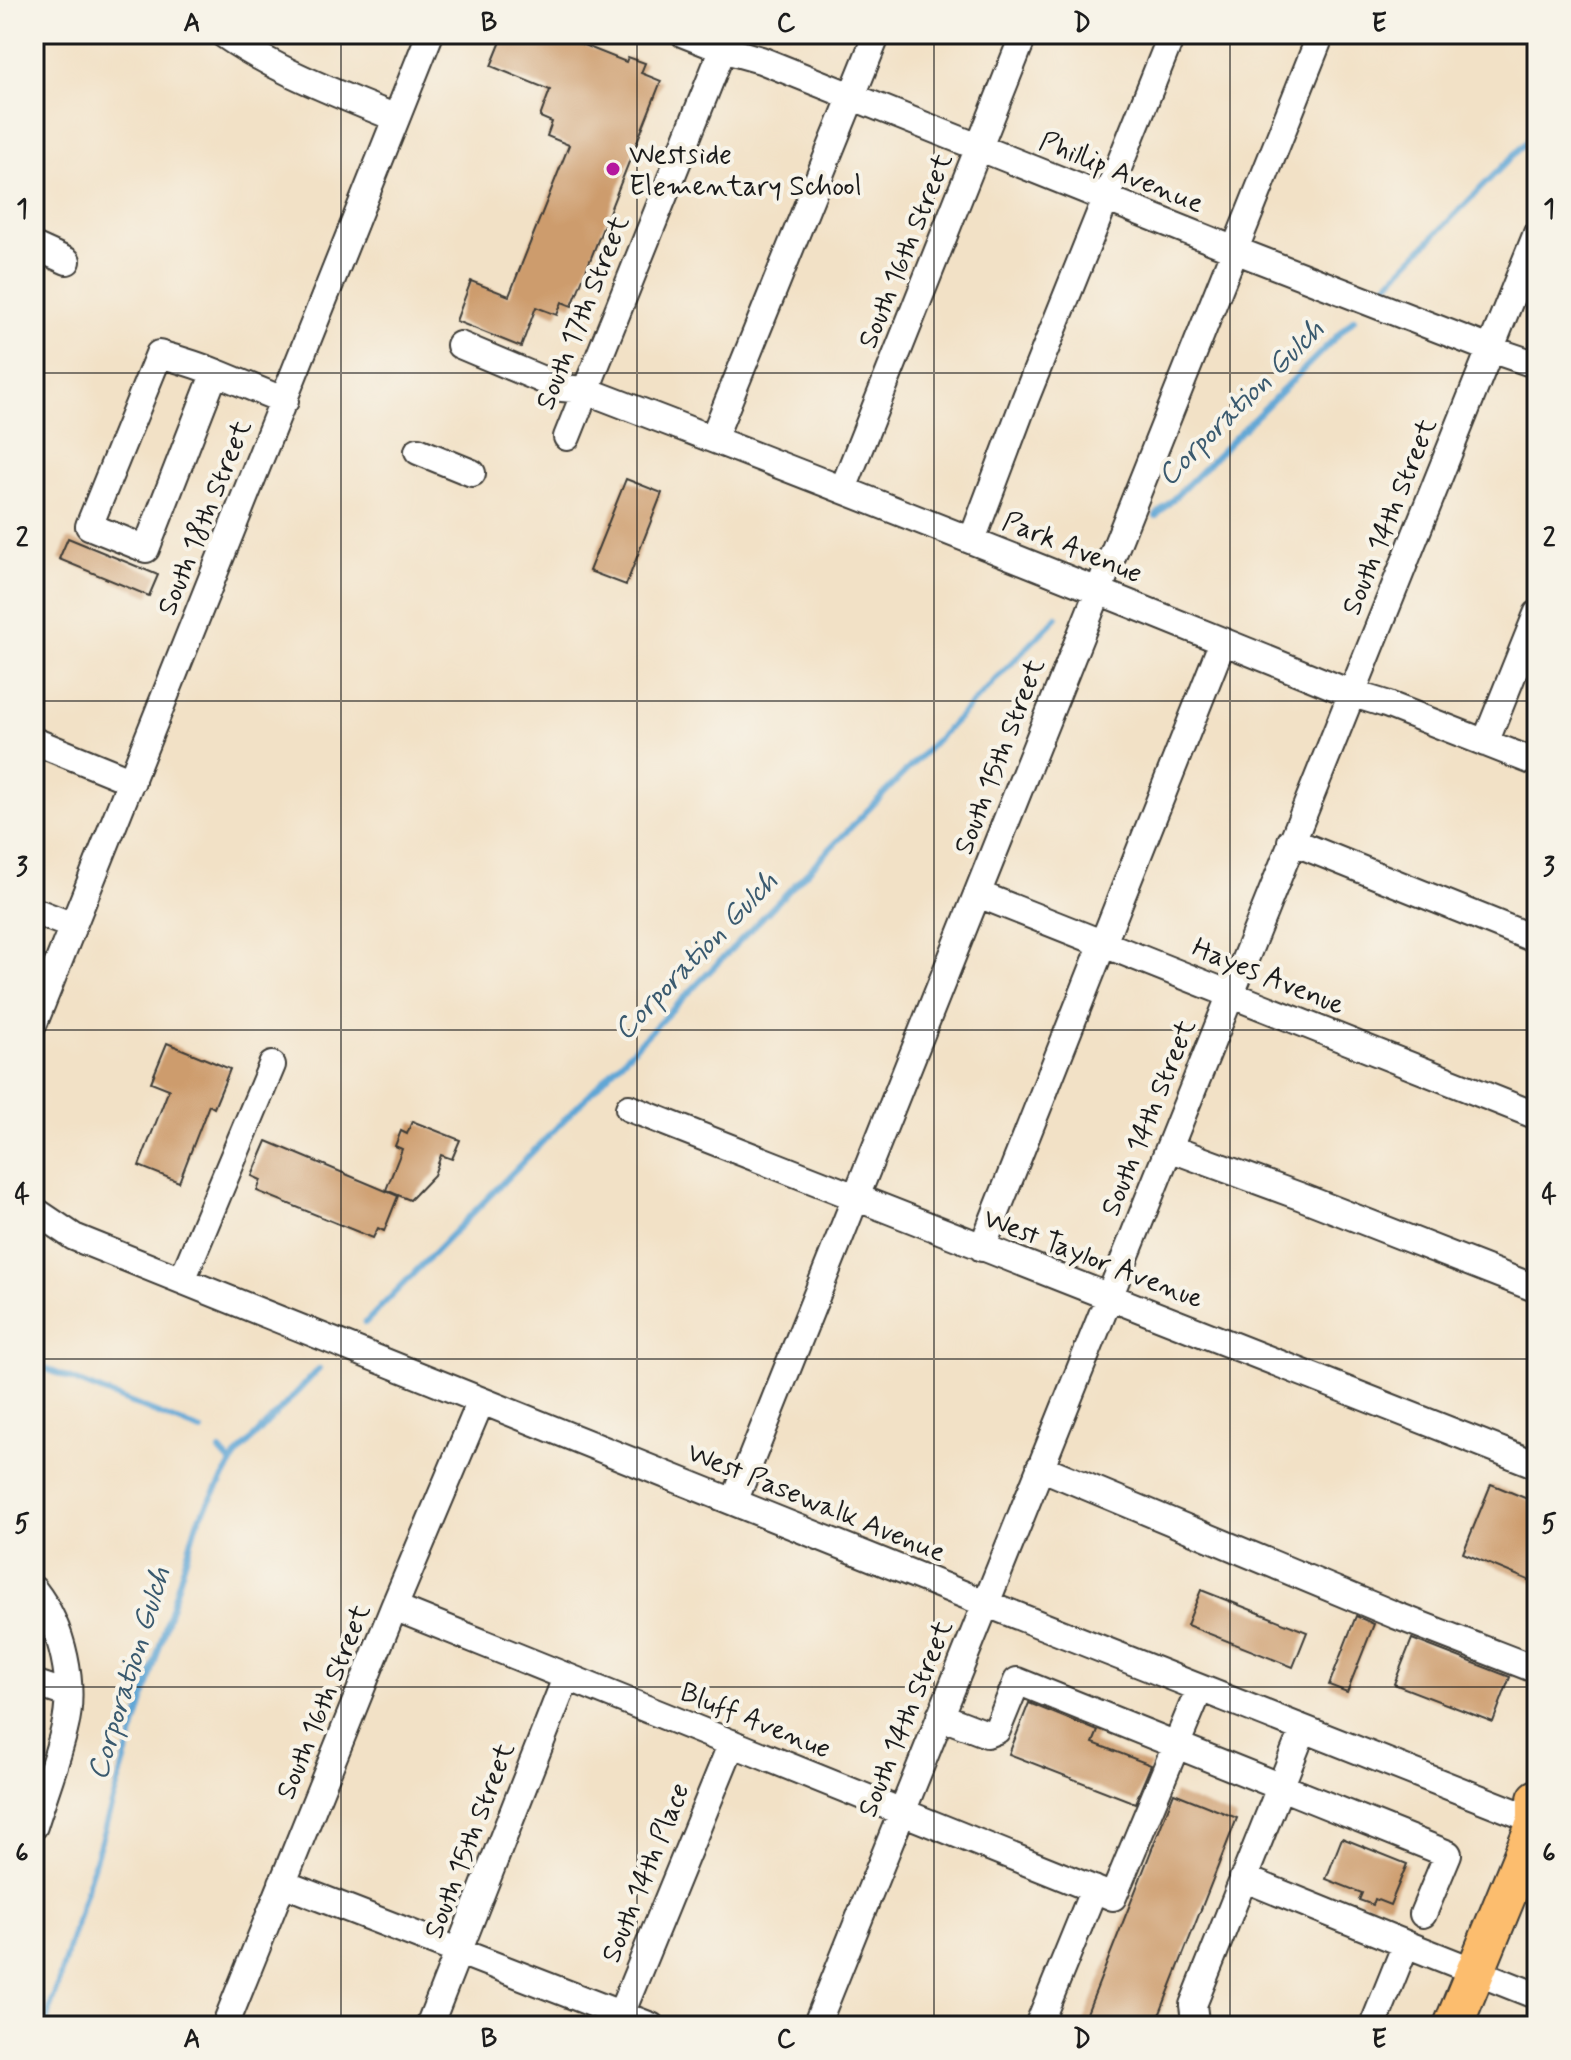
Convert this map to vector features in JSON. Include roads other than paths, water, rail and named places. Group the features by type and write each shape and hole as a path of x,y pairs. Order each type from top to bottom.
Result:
{"highway":[{"path":"1453,2026 1537,1821 1537,1799"}],"street":[{"path":"223,34 248,52 296,78 396,118"},
{"name":"South 18th Street","path":"34,1023 430,34"},
{"name":"Phillip Avenue","path":"684,34 725,42 761,60 979,149 1537,365"},
{"path":"713,439 877,34"},
{"name":"South 16th Street","path":"843,489 1024,34"},
{"path":"972,540 1172,34"},
{"name":"South 15th Street","path":"734,1502 1321,34"},
{"name":"South 17th Street","path":"567,437 725,42"},
{"name":"South 14th Street","path":"816,2026 1537,233"},
{"path":"34,246 67,261"},
{"name":"Park Avenue","path":"460,345 562,388 585,390 843,489 1350,693 1537,763"},
{"path":"215,372 146,549 89,526 159,354 215,372 285,401"},
{"path":"418,451 472,473"},
{"path":"1485,743 1537,614"},
{"path":"982,1248 1223,641"},
{"path":"34,741 132,781"},
{"path":"1291,841 1537,940"},
{"name":"Hayes Avenue","path":"978,894 1537,1116"},
{"path":"34,911 73,926"},
{"path":"182,1280 272,1065"},
{"name":"West Taylor Avenue","path":"629,1108 1537,1465"},
{"path":"1169,1148 1537,1289"},
{"name":"West Pasewalk Avenue","path":"34,1210 74,1237 1537,1821"},
{"name":"West Pasewalk Avenue","path":"34,1232 51,1237 74,1237"},
{"name":"South 16th Street","path":"225,2026 394,1607 481,1401"},
{"path":"1040,1467 1395,1615 1537,1670"},
{"path":"34,1590 55,1626 64,1652 67,1694 65,1728 34,1826"},
{"name":"Bluff Avenue","path":"394,1607 1094,1889"},
{"name":"South 15th Street","path":"429,2026 566,1678"},
{"path":"940,1716 987,1734 997,1730 1017,1681 1448,1854 1423,1914"},
{"path":"34,1683 67,1694"},
{"path":"1038,2026 1094,1889 1113,1897 1200,1688"},
{"path":"1199,2026 1195,2021 1193,2005 1303,1730"},
{"name":"South 14th Place","path":"618,2020 732,1743"},
{"path":"1243,1878 1537,1996"},
{"path":"282,1883 459,1952 618,2020 651,2026"},
{"path":"1373,2026 1406,1944"}],"waterway":[{"name":"Corporation Gulch","path":"1378,293 1537,131"},
{"name":"Corporation Gulch","path":"1156,516 1354,319"},
{"name":"Corporation Gulch","path":"365,1323 1057,617"},
{"path":"34,1364 201,1431"},
{"name":"Corporation Gulch","path":"45,2026 197,1522 237,1455 319,1369"},
{"path":"220,1451 231,1463"}],"place":[{"name":"Westside Elementary School","path":"613,169"}]}
